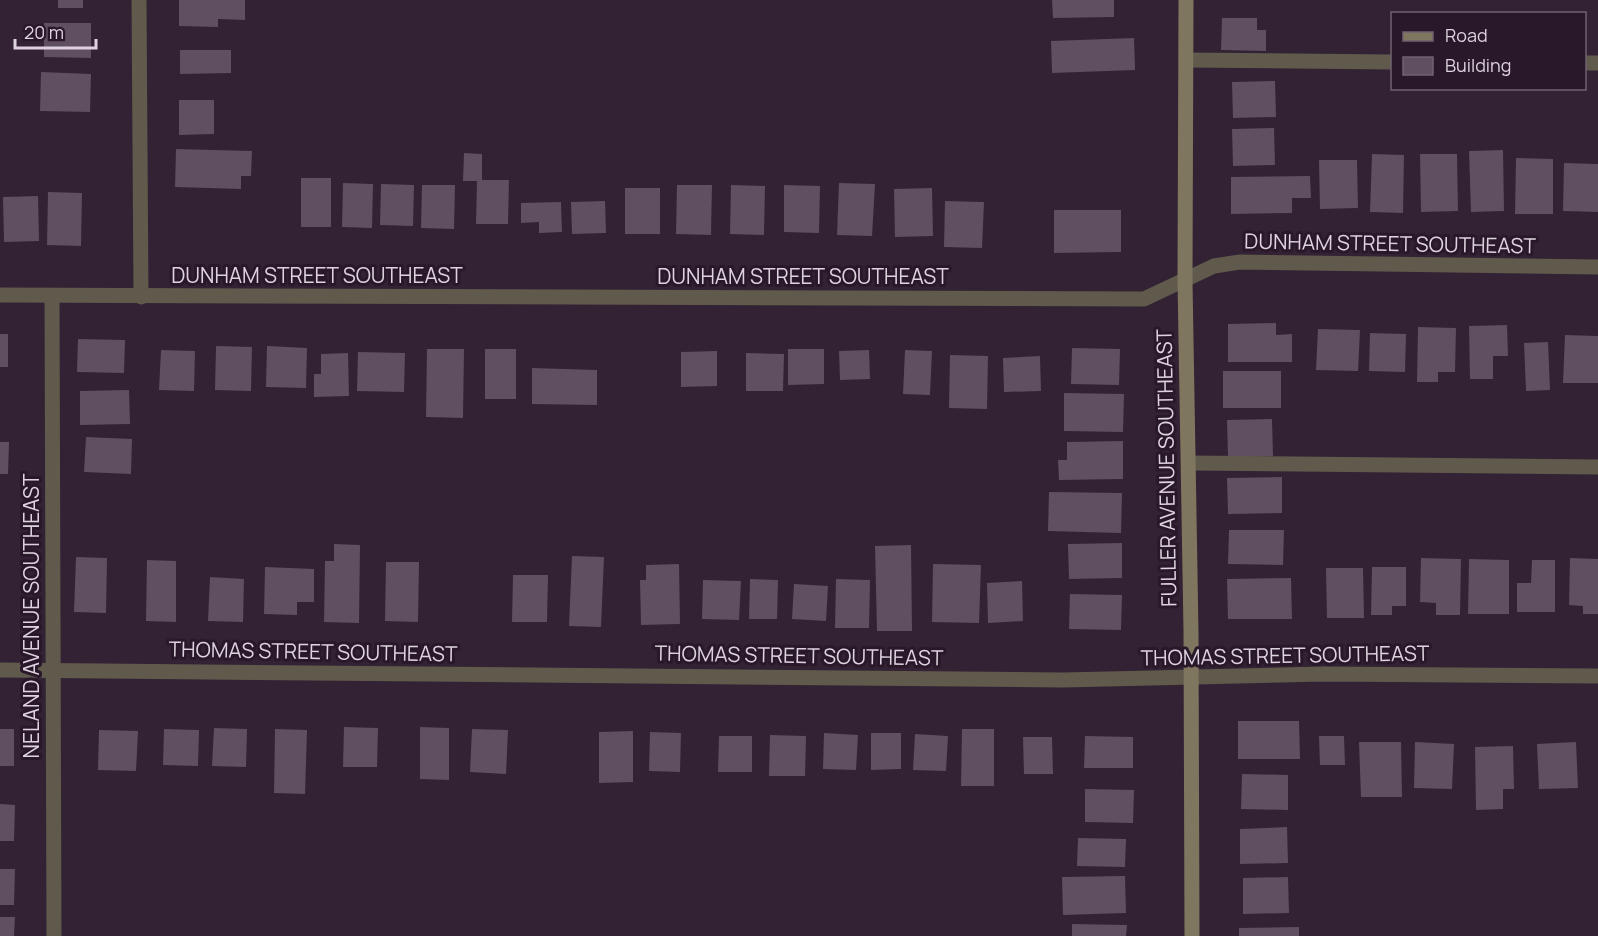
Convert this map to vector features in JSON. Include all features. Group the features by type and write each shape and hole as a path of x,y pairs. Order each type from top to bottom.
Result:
{"main road":[{"name":"FULLER AVENUE SOUTHEAST","path":"1186,0 1185,281 1189,464 1192,936"}],"street":[{"path":"139,0 141,297"},
{"path":"1186,60 1391,62"},
{"name":"DUNHAM STREET SOUTHEAST","path":"0,295 1144,298 1214,266 1240,262 1598,267"},
{"name":"NELAND AVENUE SOUTHEAST","path":"52,296 54,936"},
{"path":"1189,464 1598,467"},
{"name":"THOMAS STREET SOUTHEAST","path":"0,670 1063,680 1323,674 1598,676"}],"building":[{"path":"58,0 83,0 83,8 58,8"},
{"path":"179,0 245,0 245,20 218,19 218,27 179,26"},
{"path":"1052,0 1114,0 1114,17 1053,18"},
{"path":"1222,18 1257,18 1257,30 1266,30 1266,51 1221,50"},
{"path":"44,23 91,23 91,58 44,57"},
{"path":"1134,38 1135,70 1052,73 1051,41"},
{"path":"180,50 231,50 231,73 180,74"},
{"path":"41,72 91,74 90,112 40,111"},
{"path":"1275,81 1276,117 1233,118 1232,82"},
{"path":"179,100 214,100 214,134 179,135"},
{"path":"1274,128 1275,165 1233,166 1232,129"},
{"path":"176,149 252,151 251,176 241,176 241,189 175,187"},
{"path":"1503,150 1504,211 1471,212 1469,151"},
{"path":"464,153 482,154 482,180 509,180 508,224 476,224 477,181 463,181"},
{"path":"1372,154 1404,155 1403,213 1370,212"},
{"path":"1420,154 1457,154 1458,211 1421,212"},
{"path":"1516,158 1553,159 1553,214 1515,214"},
{"path":"1319,160 1357,160 1358,208 1320,209"},
{"path":"1564,163 1598,164 1598,212 1563,211"},
{"path":"1310,176 1311,198 1292,198 1292,213 1231,214 1231,177"},
{"path":"301,178 331,178 331,227 301,227"},
{"path":"343,183 373,184 372,228 342,227"},
{"path":"839,183 875,184 872,236 837,235"},
{"path":"381,184 414,185 413,226 380,225"},
{"path":"422,185 455,185 454,229 421,228"},
{"path":"677,185 712,185 711,235 676,234"},
{"path":"731,185 765,186 764,235 730,234"},
{"path":"784,185 820,186 819,233 784,232"},
{"path":"625,188 660,188 660,234 625,234"},
{"path":"932,188 933,236 895,237 894,189"},
{"path":"48,192 82,193 81,246 47,245"},
{"path":"38,196 39,241 4,242 3,197"},
{"path":"605,201 606,233 572,234 571,202"},
{"path":"945,201 984,202 982,248 944,247"},
{"path":"561,202 562,232 539,233 539,222 521,223 521,203"},
{"path":"1054,210 1121,210 1121,252 1054,253"},
{"path":"1276,323 1276,335 1292,334 1292,362 1228,362 1228,324"},
{"path":"1507,325 1508,356 1493,356 1493,379 1470,379 1469,326"},
{"path":"1418,327 1456,328 1455,372 1438,372 1438,382 1417,382"},
{"path":"1318,329 1360,330 1358,371 1316,370"},
{"path":"1370,333 1406,334 1405,372 1369,371"},
{"path":"0,334 8,334 8,367 0,367"},
{"path":"1565,335 1598,336 1598,383 1563,383"},
{"path":"78,339 125,340 124,373 77,372"},
{"path":"1548,342 1550,390 1526,391 1524,343"},
{"path":"216,346 252,347 251,391 215,390"},
{"path":"267,346 307,348 306,388 266,387"},
{"path":"1072,348 1120,349 1119,385 1071,384"},
{"path":"427,349 464,349 463,418 426,417"},
{"path":"485,349 516,349 516,399 485,399"},
{"path":"788,349 824,349 824,384 788,385"},
{"path":"161,350 195,351 194,391 159,390"},
{"path":"869,350 870,379 840,380 839,351"},
{"path":"905,350 932,351 930,395 903,394"},
{"path":"717,351 717,386 681,387 681,352"},
{"path":"358,352 405,353 404,392 357,391"},
{"path":"348,353 349,396 314,397 314,374 321,374 321,354"},
{"path":"746,353 784,354 783,391 746,391"},
{"path":"950,355 988,356 987,409 949,408"},
{"path":"1040,356 1041,391 1004,392 1003,358"},
{"path":"532,368 597,370 597,405 532,404"},
{"path":"1223,371 1281,371 1281,408 1223,408"},
{"path":"129,390 130,424 80,425 80,391"},
{"path":"1064,393 1124,394 1123,432 1064,431"},
{"path":"1272,419 1273,456 1228,457 1227,420"},
{"path":"86,437 132,439 131,474 84,472"},
{"path":"1123,441 1123,479 1059,480 1058,460 1067,460 1067,442"},
{"path":"0,442 9,442 8,474 0,474"},
{"path":"1282,477 1282,513 1228,514 1227,478"},
{"path":"1049,492 1122,493 1121,533 1048,531"},
{"path":"1229,530 1284,530 1283,565 1228,564"},
{"path":"1122,543 1122,578 1069,579 1068,544"},
{"path":"334,544 360,545 359,623 324,622 325,561 334,561"},
{"path":"911,545 912,631 877,631 875,546"},
{"path":"572,556 604,557 601,627 569,626"},
{"path":"76,557 107,558 106,613 74,612"},
{"path":"1421,558 1461,559 1460,615 1436,615 1436,603 1420,602"},
{"path":"1570,558 1598,559 1598,614 1583,614 1583,606 1569,605"},
{"path":"1469,559 1509,560 1509,614 1468,614"},
{"path":"147,560 176,561 176,622 146,621"},
{"path":"1532,560 1555,560 1555,612 1517,612 1517,583 1531,583"},
{"path":"386,562 419,562 418,622 385,621"},
{"path":"679,564 680,624 641,625 640,580 646,580 646,565"},
{"path":"933,564 981,565 979,623 932,622"},
{"path":"265,567 314,569 314,602 297,602 297,615 264,614"},
{"path":"1372,567 1406,567 1406,606 1392,606 1392,615 1371,615"},
{"path":"1326,568 1363,568 1364,618 1327,618"},
{"path":"513,575 548,575 547,622 512,622"},
{"path":"210,577 244,579 243,622 208,621"},
{"path":"1291,578 1292,619 1228,619 1227,579"},
{"path":"750,579 778,580 777,619 749,619"},
{"path":"836,579 870,580 869,628 835,628"},
{"path":"703,580 741,581 739,620 702,619"},
{"path":"1022,581 1023,621 988,623 987,583"},
{"path":"794,584 828,586 826,621 792,619"},
{"path":"1070,594 1122,595 1121,630 1069,629"},
{"path":"1238,721 1299,721 1300,759 1238,759"},
{"path":"344,727 378,728 377,767 343,767"},
{"path":"420,727 449,728 449,780 420,779"},
{"path":"214,728 247,729 246,767 212,766"},
{"path":"0,729 14,729 14,766 0,766"},
{"path":"164,729 199,730 198,766 163,765"},
{"path":"275,729 307,730 305,794 274,793"},
{"path":"472,729 508,730 506,774 470,772"},
{"path":"962,729 994,729 994,786 961,786"},
{"path":"99,730 138,731 136,771 98,770"},
{"path":"633,731 633,782 599,783 599,732"},
{"path":"650,732 681,733 680,772 649,771"},
{"path":"824,733 858,735 856,770 823,769"},
{"path":"871,733 901,733 901,769 871,770"},
{"path":"915,734 948,736 946,771 913,770"},
{"path":"770,735 806,736 805,776 769,776"},
{"path":"719,736 752,736 752,772 718,772"},
{"path":"1085,736 1133,737 1133,768 1084,768"},
{"path":"1319,736 1344,736 1345,765 1320,765"},
{"path":"1023,737 1052,737 1053,774 1024,774"},
{"path":"1359,742 1401,742 1402,797 1361,797"},
{"path":"1415,742 1454,744 1452,789 1414,788"},
{"path":"1576,742 1578,788 1539,789 1537,744"},
{"path":"1513,746 1514,789 1503,789 1503,809 1476,810 1475,747"},
{"path":"1242,774 1288,775 1288,810 1241,809"},
{"path":"1085,789 1134,790 1133,823 1085,822"},
{"path":"0,804 15,805 14,841 0,841"},
{"path":"1287,827 1288,863 1240,864 1240,829"},
{"path":"1078,838 1126,839 1125,867 1077,866"},
{"path":"0,869 15,869 14,905 0,905"},
{"path":"1125,876 1126,913 1063,915 1062,877"},
{"path":"1288,877 1289,913 1243,914 1243,878"},
{"path":"0,917 15,917 14,936 0,936"},
{"path":"1072,924 1127,925 1126,936 1072,936"},
{"path":"1299,927 1299,936 1239,936 1239,928"}]}
